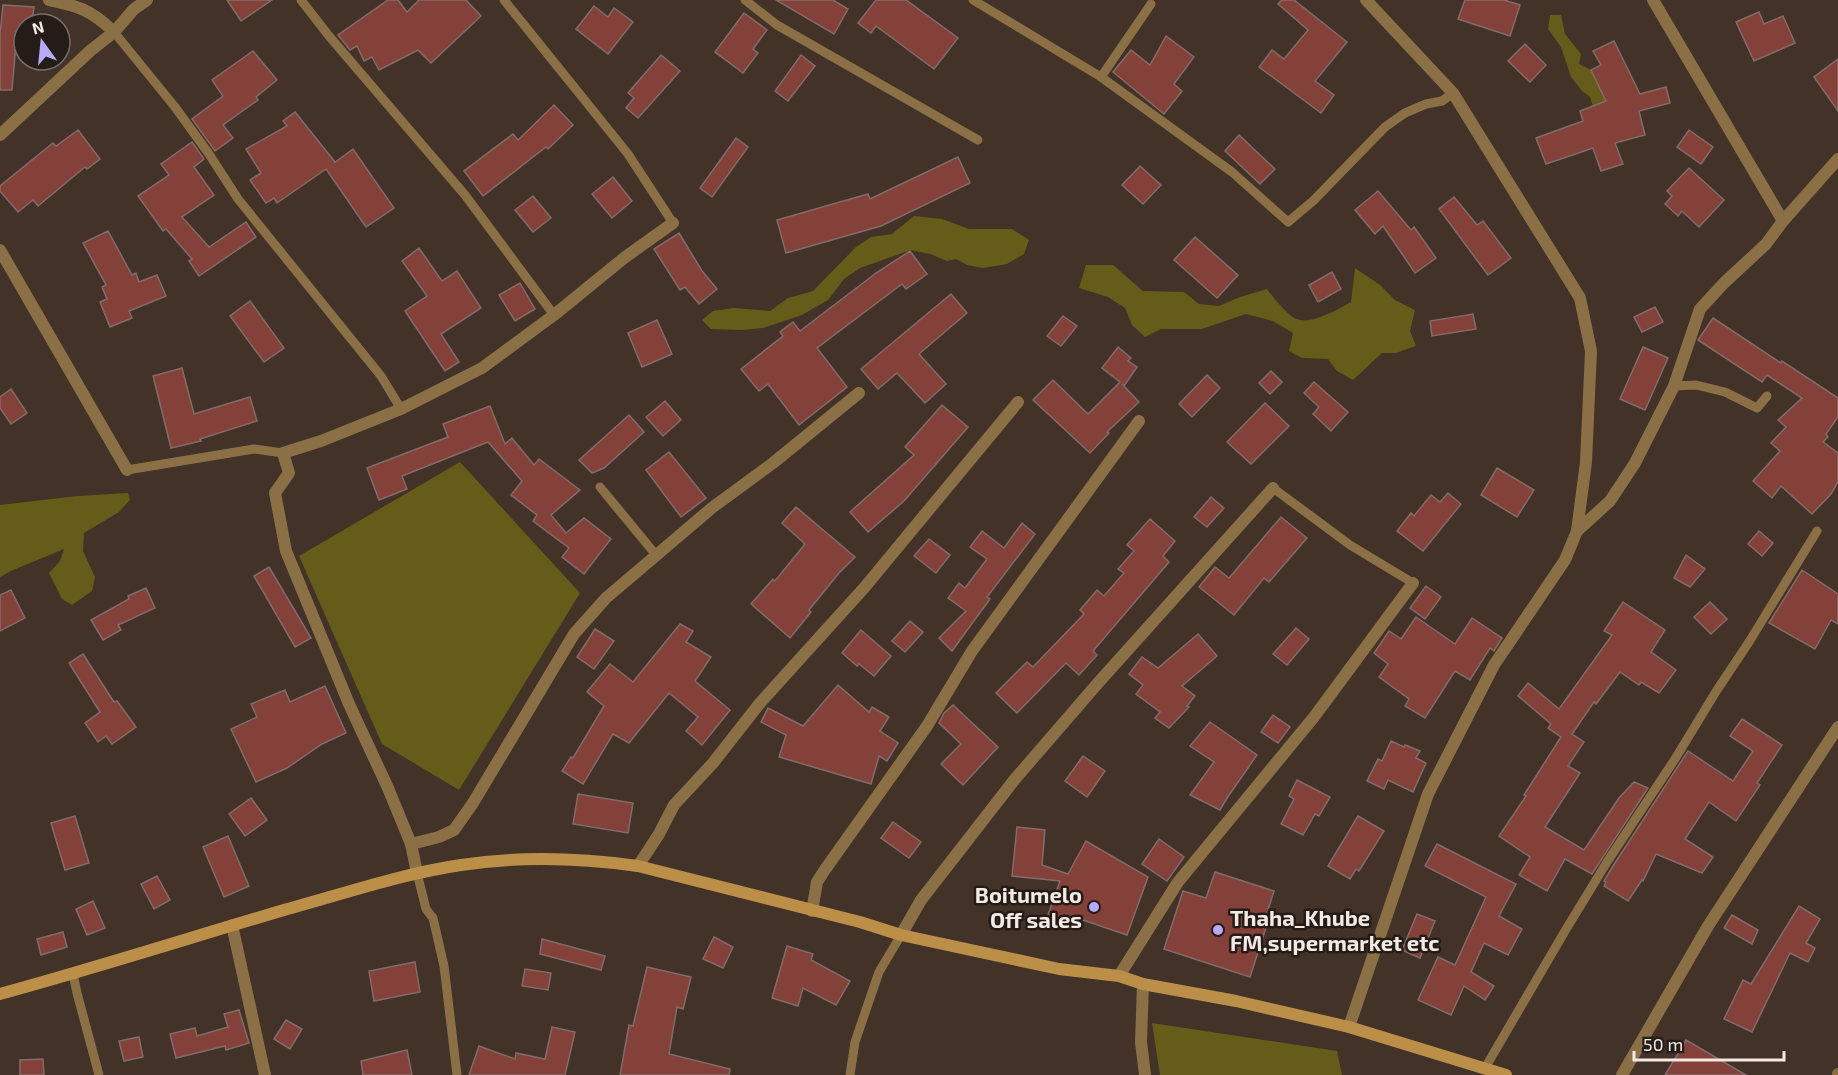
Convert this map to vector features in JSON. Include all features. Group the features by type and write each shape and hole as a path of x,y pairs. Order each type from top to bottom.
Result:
{"main road":[{"path":"0,994 363,886 417,873 461,865 518,860 604,861 638,866 860,922 900,935 1059,969 1119,976 1143,984 1236,1001 1349,1027 1506,1075"}],"street":[{"path":"49,0 78,6 99,17 114,32"},
{"path":"0,135 90,51 114,32 134,9 147,0"},
{"path":"1349,1027 1428,794 1494,664 1565,560 1577,531 1586,462 1591,351 1580,298 1453,93 1366,0"},
{"path":"1653,0 1783,221"},
{"path":"1577,531 1610,501 1635,463 1674,386 1700,309 1766,244 1783,221 1838,159"},
{"path":"417,873 411,844 349,704 286,550 275,493 289,473 283,453 321,441 401,409 482,368 673,223"},
{"path":"0,250 128,471"},
{"path":"411,844 439,837 454,830 574,634 606,598 713,507 773,463 859,393"},
{"path":"638,866 659,834 674,805 713,763 760,703 864,588 1018,402"},
{"path":"812,911 817,882 824,871 927,726 972,651 1139,421"},
{"path":"900,935 921,900 1015,780 1098,683 1273,488"},
{"path":"1119,976 1178,882 1314,717 1413,583"},
{"path":"1622,1075 1708,926 1838,727"},
{"path":"232,925 265,1075"},
{"path":"1143,984 1141,1042 1146,1075"}],"lane":[{"path":"301,0 465,195 554,315"},
{"path":"504,0 628,154 673,223"},
{"path":"745,0 777,25 978,140"},
{"path":"973,0 988,4 1101,78 1232,172 1288,222 1313,201 1385,127 1405,113 1426,104 1442,101 1453,93"},
{"path":"1101,78 1151,4"},
{"path":"114,32 175,107 238,199 381,376 401,409"},
{"path":"1674,386 1696,385 1725,392 1756,408 1767,396"},
{"path":"128,471 254,449 283,453"},
{"path":"600,487 656,555"},
{"path":"1273,488 1350,545 1413,583"},
{"path":"1485,1068 1607,862 1675,759 1817,531"},
{"path":"417,873 426,909 433,918 444,966 457,1075"},
{"path":"850,1075 855,1042 879,972 900,935"},
{"path":"73,974 76,993 99,1075"}],"shaded area":[{"path":"1550,15 1561,15 1565,34 1581,54 1579,64 1591,70 1623,79 1607,103 1593,106 1590,97 1571,77 1561,47 1548,29"},
{"path":"914,216 942,219 969,229 1012,229 1029,240 1024,254 1007,264 983,268 967,265 956,259 947,261 911,250 860,268 844,279 828,300 802,315 763,328 711,329 702,320 713,311 734,308 770,311 788,298 813,291 856,247 871,237 892,234"},
{"path":"1086,265 1113,265 1143,291 1184,292 1199,304 1219,306 1267,289 1289,314 1303,320 1325,315 1351,302 1355,268 1380,285 1395,300 1415,310 1410,331 1416,346 1396,353 1382,353 1353,380 1337,371 1328,359 1302,358 1289,351 1293,333 1273,321 1246,314 1202,329 1161,329 1145,337 1132,325 1125,308 1108,297 1079,288"},
{"path":"460,462 580,593 459,790 382,744 299,556"},
{"path":"128,493 130,500 119,512 84,533 83,551 95,577 92,591 72,605 62,599 49,573 60,561 64,549 0,577 0,505"},
{"path":"1152,1023 1337,1051 1342,1075 1160,1075"}],"building":[{"path":"227,0 272,0 241,21"},
{"path":"388,0 398,0 407,12 419,0 466,0 481,16 431,63 418,50 379,70 372,57 364,61 357,46 350,50 338,35"},
{"path":"776,0 833,0 848,9 834,34"},
{"path":"876,0 906,0 958,38 934,69 876,26 871,33 858,23"},
{"path":"1282,0 1294,0 1347,42 1315,81 1334,95 1321,113 1259,67 1272,50 1284,59 1308,30 1278,4"},
{"path":"1465,0 1504,0 1520,5 1510,36 1458,19"},
{"path":"3,5 34,7 33,12 12,12 12,90 0,90 0,34"},
{"path":"594,6 608,17 614,8 633,22 608,54 576,29"},
{"path":"1759,12 1764,24 1783,16 1795,43 1754,61 1736,22"},
{"path":"744,13 767,30 753,49 758,53 743,73 715,52"},
{"path":"1166,36 1194,57 1174,84 1182,91 1164,114 1113,72 1131,50 1150,65"},
{"path":"1614,41 1640,94 1666,87 1670,103 1639,111 1645,135 1615,143 1623,164 1601,171 1593,148 1546,164 1536,138 1583,121 1580,111 1606,101 1591,70 1601,65 1593,51"},
{"path":"1525,44 1546,65 1530,82 1508,61"},
{"path":"253,51 277,80 256,97 258,100 223,125 233,138 215,151 192,119 223,96 212,80"},
{"path":"661,55 680,71 638,118 626,108 634,98 628,93"},
{"path":"801,55 815,66 788,101 775,91"},
{"path":"1838,59 1838,111 1814,77"},
{"path":"554,105 573,125 548,149 546,147 483,196 464,171 513,134 518,140"},
{"path":"295,112 334,163 353,149 394,208 366,227 326,169 277,203 274,198 266,203 250,180 261,173 246,149 287,126 283,121"},
{"path":"78,130 100,159 87,169 85,167 38,206 33,200 18,212 0,191 0,186 53,143 56,146"},
{"path":"1689,130 1713,147 1701,164 1677,147"},
{"path":"1239,135 1275,169 1260,184 1225,151"},
{"path":"736,138 748,147 712,197 700,188"},
{"path":"192,142 204,159 194,167 214,195 182,217 209,247 246,222 256,237 199,276 189,261 192,259 166,229 163,231 138,196 169,175 161,164"},
{"path":"958,157 970,183 881,226 786,253 777,220 868,194 870,199"},
{"path":"1140,166 1161,185 1143,204 1122,185"},
{"path":"1689,168 1724,200 1699,227 1682,211 1678,216 1665,204 1672,196 1667,191"},
{"path":"613,177 632,201 612,218 592,194"},
{"path":"1378,191 1411,230 1414,227 1436,258 1415,273 1383,226 1375,234 1355,210"},
{"path":"533,196 551,218 533,232 515,210"},
{"path":"1454,197 1477,225 1483,221 1511,258 1488,275 1439,209"},
{"path":"108,231 132,275 136,273 139,282 157,275 166,296 129,311 132,318 110,327 100,302 107,299 102,287 106,285 83,243"},
{"path":"679,233 702,271 717,289 699,304 685,287 680,290 654,249"},
{"path":"1195,237 1238,275 1217,298 1174,260"},
{"path":"419,248 442,281 457,271 481,308 441,334 459,362 445,371 405,311 427,296 402,261"},
{"path":"910,251 927,274 906,289 902,284 817,348 847,387 799,425 768,384 759,391 741,369 783,336 780,332 793,322 800,331 876,273"},
{"path":"1332,272 1341,289 1318,302 1309,285"},
{"path":"520,283 535,309 515,321 499,295"},
{"path":"951,294 967,313 919,354 946,384 925,403 897,373 878,389 861,369"},
{"path":"250,301 284,348 264,362 230,316"},
{"path":"1655,307 1663,322 1642,332 1634,317"},
{"path":"1473,314 1476,329 1432,336 1430,321"},
{"path":"1063,316 1077,326 1061,346 1047,336"},
{"path":"1713,318 1838,398 1838,417 1823,442 1838,453 1838,482 1831,494 1812,514 1781,486 1772,498 1753,481 1780,451 1771,443 1786,427 1778,420 1802,398 1767,375 1762,382 1698,340"},
{"path":"657,320 672,354 642,367 628,333"},
{"path":"1118,347 1131,358 1128,361 1137,367 1124,386 1122,384 1139,402 1107,432 1109,433 1090,453 1033,400 1053,380 1088,414 1120,382 1102,368"},
{"path":"1643,347 1668,358 1645,410 1620,399"},
{"path":"182,368 194,414 250,397 257,421 200,439 201,441 171,448 153,376"},
{"path":"1271,371 1282,382 1270,394 1259,383"},
{"path":"1207,375 1220,388 1192,417 1179,404"},
{"path":"1314,382 1348,412 1331,431 1313,414 1319,407 1304,393"},
{"path":"11,389 27,413 11,424 0,408 0,397"},
{"path":"665,401 681,420 663,436 646,417"},
{"path":"1265,403 1289,426 1251,464 1227,442"},
{"path":"942,405 968,427 904,501 868,532 850,512 914,455 905,447"},
{"path":"490,406 505,444 512,438 534,465 539,459 580,490 551,515 566,533 584,518 611,539 584,574 562,557 569,548 533,521 537,515 511,495 522,481 488,442 402,476 407,489 379,500 367,468 448,437 443,424"},
{"path":"629,415 644,432 604,468 592,473 579,460"},
{"path":"669,452 706,498 681,517 646,470"},
{"path":"1497,468 1534,490 1517,517 1481,495"},
{"path":"1448,493 1461,504 1423,551 1397,531 1411,513 1414,516 1431,495 1440,502"},
{"path":"1211,497 1224,508 1207,527 1194,517"},
{"path":"796,507 855,557 809,610 811,612 790,638 751,604 773,579 775,581 805,544 782,523"},
{"path":"1281,517 1307,538 1269,582 1264,578 1234,615 1199,587 1215,567 1229,578"},
{"path":"1150,519 1175,541 1163,556 1169,562 1093,651 1097,655 1079,675 1066,663 1017,713 996,693 1027,662 1033,667 1084,614 1080,610 1097,590 1104,596 1124,573 1118,569 1134,551 1127,545"},
{"path":"1022,523 1035,534 987,597 990,599 952,651 939,638 966,611 948,598 959,583 965,588 987,559 970,547 982,531 1004,548"},
{"path":"1759,531 1773,543 1762,556 1748,544"},
{"path":"929,539 950,555 936,573 914,556"},
{"path":"1686,555 1705,569 1690,587 1674,578"},
{"path":"269,567 311,638 295,647 254,576"},
{"path":"1802,570 1838,594 1838,624 1831,620 1815,649 1769,623"},
{"path":"1426,586 1441,597 1425,619 1410,608"},
{"path":"146,588 155,608 118,625 121,630 103,640 91,620 129,599 128,596"},
{"path":"11,590 25,618 0,631 0,595"},
{"path":"1623,602 1665,630 1651,652 1676,670 1659,693 1641,682 1639,685 1620,672 1596,704 1594,702 1572,734 1584,742 1568,766 1580,773 1545,827 1584,850 1619,798 1634,782 1648,788 1592,874 1565,859 1547,891 1519,875 1530,857 1499,836 1561,737 1548,728 1551,724 1518,696 1528,683 1559,709 1612,635 1604,631"},
{"path":"1710,602 1727,619 1711,634 1694,617"},
{"path":"1416,617 1455,644 1472,618 1502,638 1494,651 1490,648 1470,680 1455,671 1425,718 1405,706 1409,699 1379,677 1388,664 1374,653 1389,631 1401,639"},
{"path":"910,621 923,632 905,652 892,641"},
{"path":"680,624 693,631 686,642 711,657 695,681 730,710 702,745 686,731 698,717 669,693 629,743 613,734 583,784 562,771 571,757 573,758 604,706 587,692 610,664 633,682"},
{"path":"1296,628 1309,639 1287,665 1273,654"},
{"path":"595,629 614,641 594,669 577,657"},
{"path":"861,630 891,656 874,676 859,664 857,666 842,653"},
{"path":"1198,634 1217,656 1182,686 1195,696 1187,706 1189,707 1169,728 1155,718 1160,712 1136,694 1143,685 1129,674 1142,657 1158,668"},
{"path":"83,654 114,702 117,701 136,727 112,744 106,736 98,742 85,723 100,712 69,663"},
{"path":"838,685 869,712 872,707 889,717 880,731 898,743 887,761 879,756 871,784 779,757 786,735 761,722 768,708 803,726"},
{"path":"325,686 346,733 322,744 287,768 256,782 231,729 257,717 251,704 285,690 290,702"},
{"path":"953,705 998,747 963,785 941,764 961,744 939,723 944,713"},
{"path":"1273,715 1290,727 1278,743 1261,732"},
{"path":"1742,719 1782,745 1757,783 1760,785 1736,821 1709,802 1685,839 1713,857 1702,873 1656,854 1643,881 1628,901 1604,886 1606,882 1604,881 1613,866 1688,751 1733,781 1753,751 1730,736"},
{"path":"1210,722 1257,755 1220,810 1190,795 1214,762 1190,746"},
{"path":"1391,741 1420,751 1416,758 1426,763 1413,792 1388,780 1384,789 1367,781 1378,759 1382,761"},
{"path":"1083,756 1105,771 1087,797 1065,781"},
{"path":"1297,780 1330,797 1319,816 1315,814 1303,835 1281,824 1294,799 1289,796"},
{"path":"578,794 633,803 628,833 573,824"},
{"path":"251,798 267,820 245,836 229,814"},
{"path":"75,816 89,863 65,870 51,823"},
{"path":"1358,816 1384,831 1359,871 1356,869 1350,879 1328,866"},
{"path":"893,822 921,842 909,858 881,838"},
{"path":"1017,827 1045,830 1042,865 1068,874 1086,841 1148,877 1127,935 1074,917 1071,923 1048,915 1060,881 1012,876"},
{"path":"228,836 249,886 224,897 203,847"},
{"path":"1159,839 1184,857 1167,881 1142,864"},
{"path":"1437,844 1516,884 1499,916 1522,929 1508,955 1484,943 1471,972 1494,986 1485,1000 1464,986 1451,1015 1418,1000 1438,957 1455,965 1486,897 1425,866"},
{"name":"Thaha_Khube FM,supermarket etc","path":"1215,872 1274,891 1268,910 1271,912 1250,977 1164,949 1183,891 1206,898"},
{"path":"157,876 170,900 154,909 141,884"},
{"path":"93,901 105,928 87,935 76,909"},
{"path":"1799,906 1820,919 1806,943 1815,948 1808,962 1790,953 1752,1032 1724,1019 1743,980 1751,984"},
{"path":"1417,914 1435,921 1420,958 1402,950"},
{"path":"1732,915 1758,930 1752,944 1724,928"},
{"path":"63,932 67,947 41,955 37,939"},
{"path":"714,937 733,947 723,968 703,959"},
{"path":"542,939 605,956 601,970 540,954"},
{"path":"787,946 813,954 811,960 850,981 836,1005 803,988 798,1006 772,998"},
{"path":"415,962 420,992 374,1001 369,971"},
{"path":"647,967 691,977 683,1009 677,1007 669,1054 730,1069 729,1075 620,1075 629,1025 633,1026"},
{"path":"525,969 551,973 548,990 522,986"},
{"path":"239,1010 249,1043 226,1050 225,1046 176,1058 170,1034 195,1028 197,1036 228,1027 224,1014"},
{"path":"286,1020 302,1029 290,1049 274,1039"},
{"path":"552,1027 575,1032 565,1075 469,1075 479,1046 515,1059 516,1053 545,1059"},
{"path":"139,1037 143,1057 124,1061 119,1041"},
{"path":"1686,1040 1746,1075 1665,1075"},
{"path":"407,1050 412,1075 363,1075 361,1061"},
{"path":"43,1059 44,1075 20,1075 20,1060"}],"place":[{"name":"Boitumelo Off sales","path":"1094,907"},
{"name":"Thaha_Khube FM,supermarket etc","path":"1218,930"}]}
